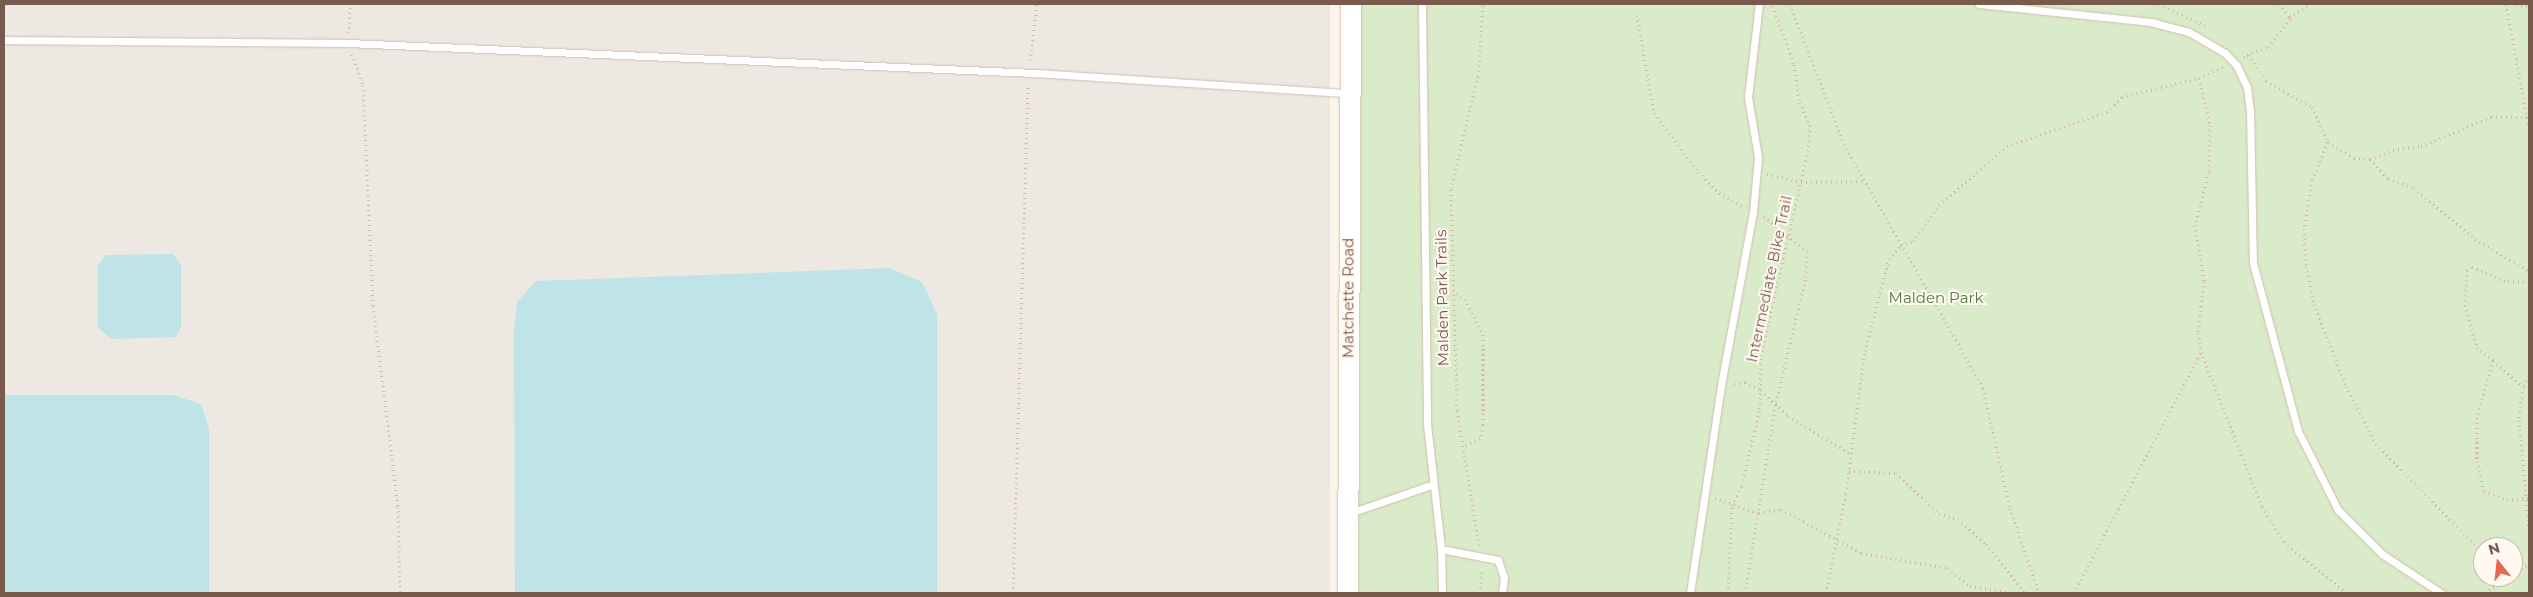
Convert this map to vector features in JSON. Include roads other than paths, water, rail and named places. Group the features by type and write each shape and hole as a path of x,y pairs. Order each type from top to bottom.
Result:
{"main road":[{"name":"Matchette Road","path":"1348,593 1348,93 1351,4"}],"lane":[{"path":"1422,4 1431,485 1441,549 1442,593"},
{"path":"1690,593 1720,385 1757,172 1748,97 1759,4"},
{"path":"1979,4 2151,22 2189,32 2232,61 2247,87 2250,110 2253,263 2298,431 2338,510 2382,554 2440,593"},
{"path":"4,40 348,43 1029,72 1348,93"},
{"path":"1348,514 1431,485"},
{"path":"1441,549 1491,556 1502,566 1502,593"}],"water":[{"path":"173,254 181,265 181,327 176,337 111,339 98,327 98,265 106,255"},
{"path":"890,268 922,282 937,314 937,593 515,593 514,332 517,302 536,281"},
{"path":"4,395 173,395 201,404 209,428 209,593 4,593"}],"park label":[{"name":"Malden Park","path":"1936,298"}]}
